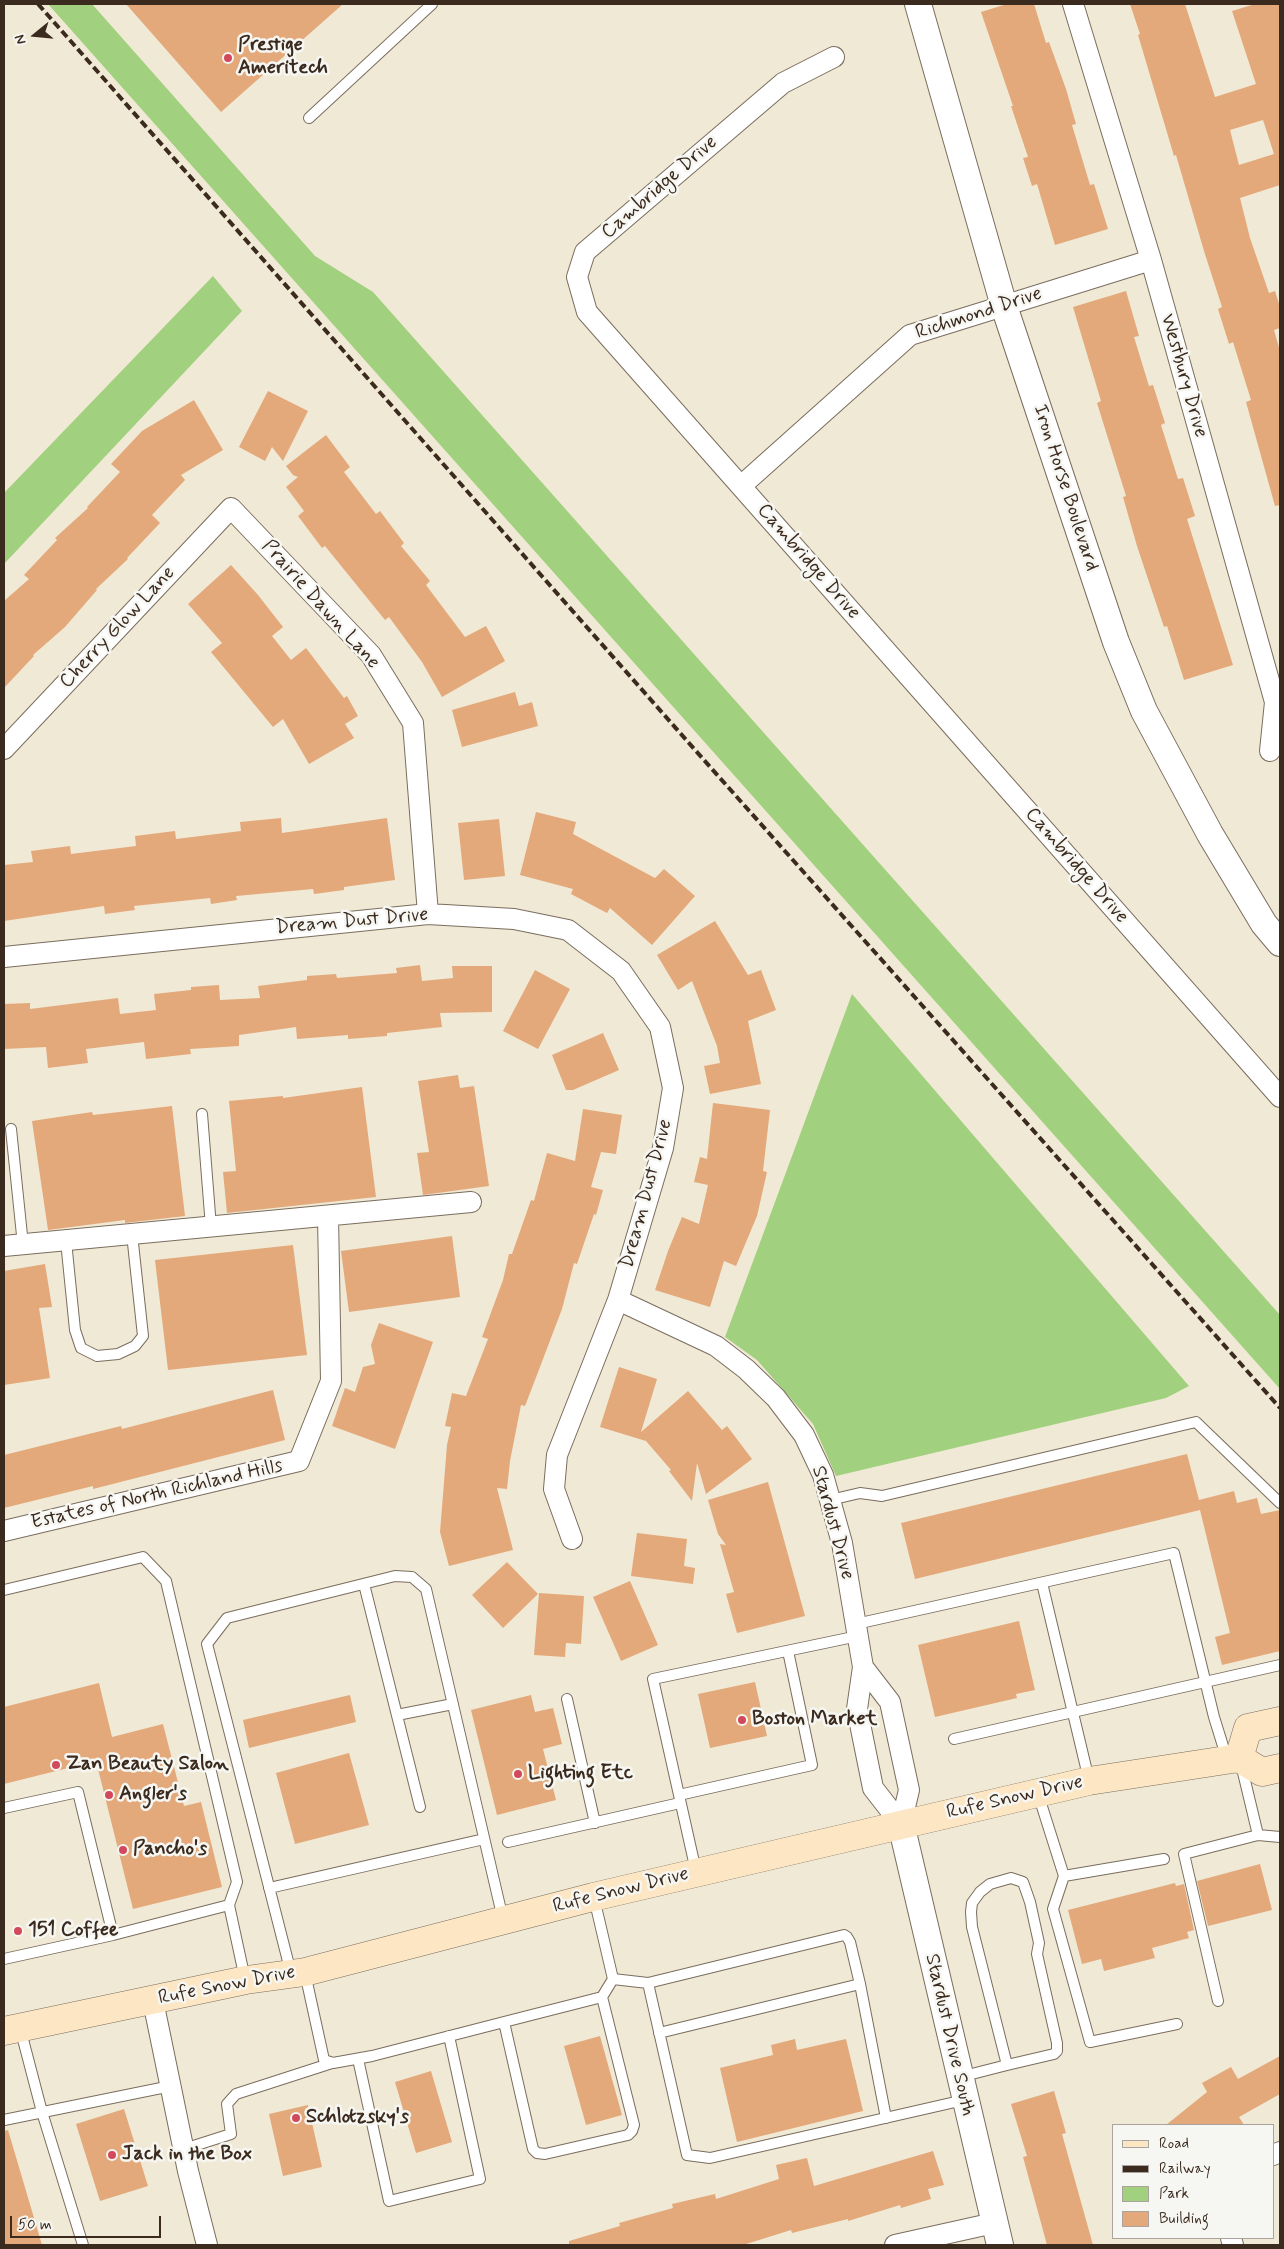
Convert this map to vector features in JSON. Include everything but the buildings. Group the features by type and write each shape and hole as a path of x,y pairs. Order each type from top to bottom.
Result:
{"main road":[{"path":"1280,1721 1248,1728 1233,1759 1262,1772 1280,1768"},
{"name":"Rufe Snow Drive","path":"12,2030 246,1980 298,1972 696,1872 1089,1781 1233,1759"}],"street":[{"name":"Iron Horse Boulevard","path":"918,4 1004,306 1116,642 1144,711 1210,834 1264,924 1280,943"},
{"name":"Westbury Drive","path":"1073,4 1150,260 1275,702 1270,751"},
{"name":"Cambridge Drive","path":"834,57 783,82 585,252 577,277 587,312 1280,1097"},
{"name":"Richmond Drive","path":"741,486 910,335 1150,260"},
{"name":"Cherry Glow Lane","path":"4,749 231,508"},
{"name":"Prairie Dawn Lane","path":"231,508 372,655 413,723 428,914"},
{"name":"Dream Dust Drive","path":"4,957 428,914 514,919 568,930 621,970 660,1027 673,1088 663,1148 618,1300 557,1455 554,1489 572,1539"},
{"path":"14,1246 471,1202"},
{"name":"Estates of North Richland Hills","path":"4,1531 299,1461 331,1381 328,1216"},
{"name":"Stardust Drive","path":"618,1300 716,1346 746,1369 776,1398 804,1435 823,1475 842,1543 863,1667 857,1709 873,1788 901,1824"},
{"name":"Stardust Drive","path":"863,1667 890,1702 909,1790 901,1824"},
{"name":"Stardust Drive South","path":"901,1824 997,2234"},
{"path":"153,2001 184,2149 207,2245"},
{"path":"895,2245 997,2234"}],"lane":[{"path":"309,118 432,4"},
{"path":"202,1114 211,1227"},
{"path":"11,1129 14,1246"},
{"path":"66,1241 75,1330 81,1348 97,1356 118,1354 136,1346 143,1336 132,1234"},
{"path":"830,1500 860,1493 882,1496 1196,1422 1280,1503"},
{"path":"696,1872 653,1679 788,1650 857,1630 1042,1583 1174,1553 1206,1682 1258,1835"},
{"path":"4,1590 143,1557 166,1581 237,1882 229,1905 246,1980"},
{"path":"333,2063 324,2060 298,1972 269,1888 207,1644 227,1618 395,1576 412,1577 426,1589 503,1920"},
{"path":"1042,1583 1089,1781"},
{"path":"364,1584 420,1807"},
{"path":"508,1842 594,1823 812,1765 788,1650"},
{"path":"954,1739 1280,1665"},
{"path":"567,1699 594,1823"},
{"path":"397,1714 452,1704"},
{"path":"4,1808 78,1792 113,1935"},
{"path":"1038,1793 1064,1876 1053,1909 1090,2042 1178,2024"},
{"path":"1218,2000 1184,1854 1258,1835 1280,1836"},
{"path":"269,1888 484,1839"},
{"path":"1064,1876 1164,1859"},
{"path":"648,1983 687,2155 710,2158 886,2118 962,2089 1006,2066 1054,2054 1057,2051 1057,2043 1037,1954 1039,1943 1030,1902 1023,1882 1011,1878 990,1884 980,1892 972,1903 971,1912 972,1926 1006,2066"},
{"path":"184,2149 231,2134 227,2104 236,2094 333,2063 358,2059 602,1997 613,1979 593,1897"},
{"path":"4,1959 113,1935 229,1905"},
{"path":"613,1979 648,1983 844,1935 850,1942 860,1984 886,2118"},
{"path":"659,2033 860,1984"},
{"path":"504,2022 533,2149 537,2153 545,2154 628,2135 634,2125 602,1997"},
{"path":"12,2030 42,2112 83,2245"},
{"path":"358,2059 389,2201 480,2179 449,2036"},
{"path":"4,2120 171,2086"}],"green space":[{"path":"48,4 92,4 315,256 373,292 1280,1315 1280,1389"},
{"path":"213,276 242,311 4,564 4,493"},
{"path":"852,994 1189,1386 1166,1398 836,1476 813,1424 757,1360 725,1337"}],"railway":[{"path":"38,4 688,742 1280,1408"}],"place":[{"name":"Prestige Ameritech","path":"228,58"},
{"name":"Boston Market","path":"742,1720"},
{"name":"Zan Beauty Salon","path":"56,1765"},
{"name":"Lighting Etc","path":"518,1774"},
{"name":"Angler's","path":"109,1795"},
{"name":"Pancho's","path":"123,1850"},
{"name":"151 Coffee","path":"18,1931"},
{"name":"Schlotzsky's","path":"296,2118"},
{"name":"Jack in the Box","path":"112,2155"}]}
